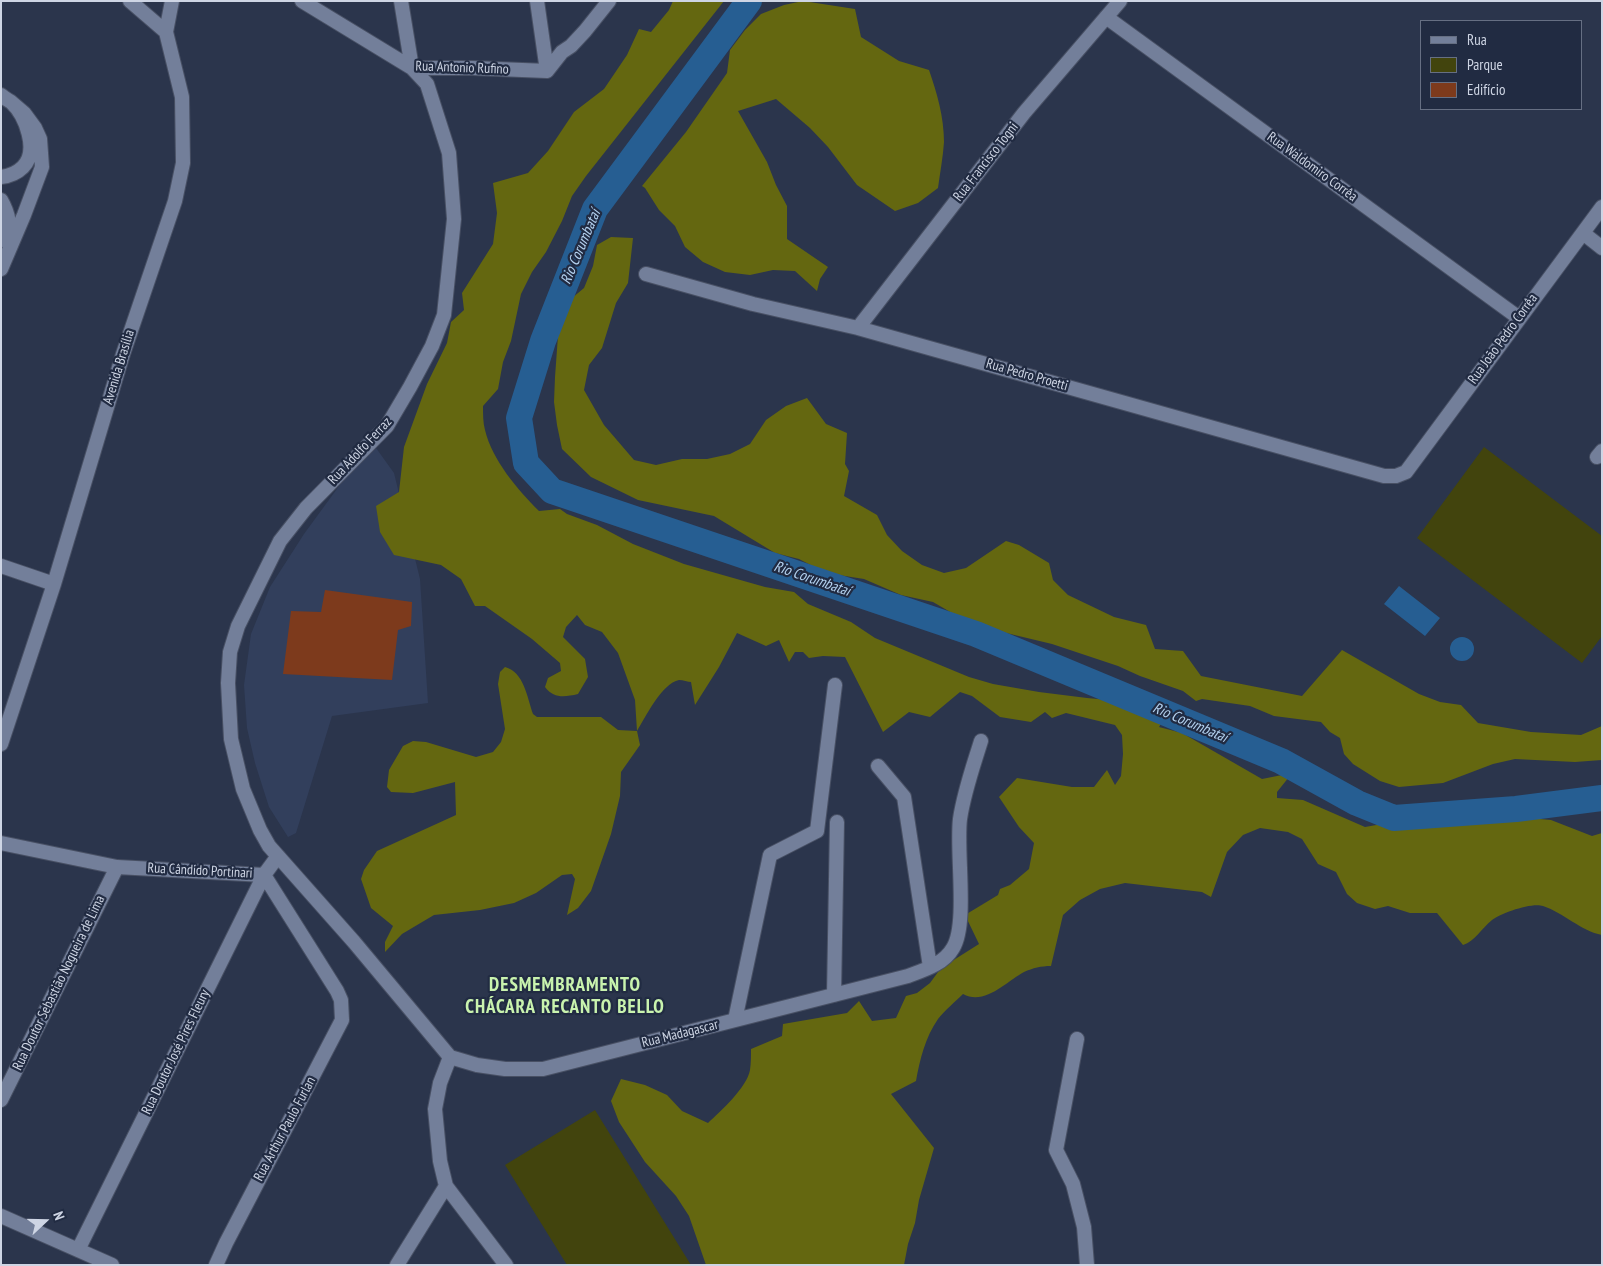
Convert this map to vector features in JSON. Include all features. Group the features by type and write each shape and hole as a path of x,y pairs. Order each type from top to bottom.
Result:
{"street":[{"path":"130,1 166,32 172,1"},
{"name":"Rua Antonio Rufino","path":"302,1 412,68 547,71"},
{"path":"401,1 412,68"},
{"path":"537,1 547,71"},
{"path":"547,71 609,1"},
{"name":"Rua Francisco Togni","path":"858,328 1024,113 1120,1"},
{"name":"Rua Waldomiro Corrêa","path":"1106,17 1519,318"},
{"name":"Avenida Brasília","path":"1,744 54,584 123,354 175,201 182,163 182,97 166,32"},
{"name":"Rua Adolfo Ferraz","path":"278,856 269,846 260,830 243,789 231,739 228,683 230,652 238,626 280,540 306,508 387,426 432,346 444,315 454,218 449,153 428,84 412,68"},
{"path":"1,177 20,170 25,164 30,151 30,138 26,127 6,98"},
{"path":"1,269 42,167 40,140 35,128 24,113 6,98"},
{"path":"1,200 8,215 10,227 1,269"},
{"name":"Rua João Pedro Corrêa","path":"1406,472 1602,207"},
{"path":"1,242 10,227"},
{"path":"1583,233 1602,248"},
{"name":"Rua Pedro Proetti","path":"646,274 753,304 858,328 1384,476 1396,476 1406,472"},
{"path":"1,566 54,584"},
{"path":"735,1020 770,855 817,831 835,685"},
{"name":"Rua Madagascar","path":"450,1057 477,1065 505,1069 543,1069 908,976 944,959 953,950 956,942 960,916 960,820 967,786 981,741"},
{"path":"878,766 904,797 930,967"},
{"path":"834,995 837,822"},
{"name":"Rua Cândido Portinari","path":"1,843 118,866 264,875 337,991"},
{"path":"278,856 450,1057 440,1083 435,1109 440,1161 446,1186 506,1265"},
{"name":"Rua Doutor José Pires Fleury","path":"78,1250 264,875 278,856"},
{"name":"Rua Doutor Sebastião Nogueira de Lima","path":"1,1100 118,866"},
{"name":"Rua Arthur Paulo Furlan","path":"216,1265 226,1242 342,1020 341,1000 337,991"},
{"path":"1077,1039 1056,1150 1073,1184 1084,1227 1087,1265"},
{"path":"396,1265 446,1186"},
{"path":"1,1216 112,1265"}],"shaded area":[{"path":"673,1 724,1 572,196 546,252 532,272 521,294 498,389 483,406 483,418 488,441 493,452 507,474 531,503 539,511 560,509 567,514 597,525 633,544 684,564 765,587 794,592 808,604 851,622 875,638 969,677 993,684 1039,692 1109,700 1131,710 1164,719 1159,727 1182,733 1262,779 1287,774 1289,777 1277,792 1277,798 1303,800 1365,827 1382,824 1426,827 1469,817 1506,816 1551,820 1592,836 1602,833 1602,935 1587,930 1551,909 1538,905 1509,911 1496,917 1471,941 1463,945 1437,913 1410,913 1388,906 1375,909 1357,903 1347,894 1336,872 1318,864 1302,839 1288,832 1260,828 1243,835 1227,852 1211,897 1202,892 1125,883 1100,889 1080,900 1063,915 1051,966 1044,966 1024,972 987,995 971,997 963,994 938,1019 924,1049 916,1081 891,1094 934,1148 919,1200 904,1265 706,1265 689,1216 676,1196 645,1162 619,1122 611,1101 621,1079 645,1085 667,1095 682,1111 708,1123 744,1084 750,1070 751,1049 782,1036 783,1024 847,1013 859,1001 872,1021 896,1018 906,996 917,993 930,983 941,968 979,944 965,915 998,895 1000,889 1010,885 1029,869 1034,843 1019,827 999,797 1017,778 1072,787 1094,787 1107,770 1115,785 1121,776 1122,735 1115,725 1066,713 1052,718 1045,712 1031,722 1000,717 972,696 960,692 930,717 909,712 883,732 845,657 823,656 809,658 803,652 795,652 789,662 779,640 766,646 737,633 719,667 695,705 691,682 679,680 666,687 660,694 637,731 635,700 618,653 602,632 585,625 577,615 566,627 563,637 585,659 588,677 578,694 564,696 552,694 545,687 548,678 561,671 560,663 532,639 485,606 475,606 461,579 441,565 394,555 380,532 376,506 399,492 404,447 427,384 447,343 451,322 464,310 462,293 493,244 497,213 493,183 528,173 548,151 574,112 604,89 627,55 639,29 651,32 669,10"},
{"path":"803,1 855,9 861,37 899,61 929,70 940,105 944,133 944,148 938,188 918,203 895,211 857,185 828,147 810,128 776,99 738,111 767,162 787,206 787,239 828,267 820,279 817,291 795,271 773,270 750,275 725,272 703,262 685,247 675,226 659,210 642,186 686,132 727,73 730,50 745,30 761,14 784,5"},
{"path":"611,237 633,238 628,283 616,303 602,348 589,365 584,390 604,425 634,460 656,465 682,459 707,459 730,454 750,444 766,420 786,406 807,398 826,424 847,433 845,464 849,471 844,496 877,515 887,535 902,551 922,565 944,573 966,568 1006,541 1019,545 1049,563 1053,580 1068,595 1114,617 1146,625 1155,649 1183,651 1201,676 1302,696 1342,650 1419,694 1440,702 1461,705 1478,723 1531,732 1581,735 1602,726 1602,760 1575,762 1515,759 1493,764 1443,783 1399,787 1380,781 1353,764 1344,754 1340,738 1330,732 1321,722 1274,716 1250,706 1202,699 1196,701 1183,691 1118,666 1052,644 1002,632 952,613 933,602 901,595 864,579 826,573 799,559 775,553 714,516 638,500 591,477 562,449 557,425 554,402 560,308 584,288 593,266 597,245"},
{"path":"376,448 394,473 420,579 428,703 332,716 296,833 288,837 269,807 255,763 247,728 244,685 251,634 270,587 304,534 342,482"},
{"path":"505,667 517,674 521,680 533,714 537,717 601,717 618,730 637,731 640,745 621,772 620,796 611,834 591,891 578,908 567,915 575,879 572,874 562,875 536,893 514,903 480,910 434,915 402,934 385,952 385,942 393,926 371,908 361,879 364,870 377,851 456,815 455,782 413,793 391,792 387,787 389,770 403,746 413,741 426,742 476,757 493,752 501,742 505,729 498,684 500,672"}],"green space":[{"path":"1484,447 1602,536 1602,636 1582,663 1417,538"},
{"path":"595,1110 691,1265 567,1265 505,1165"}],"water":[{"path":"1399,586 1440,618 1425,636 1384,604"},
{"path":"1462,637 1467,638 1473,644 1473,654 1467,660 1462,661 1457,660 1451,654 1450,649 1451,644 1457,638"}],"building":[{"path":"325,590 412,602 411,626 398,630 392,680 283,674 291,611 321,612"}],"waterway":[{"name":"Rio Corumbataí","path":"749,1 595,209 543,341 519,418 526,463 552,491 976,634 1281,761 1357,803 1394,818 1516,809 1602,798"}],"district":[{"name":"DESMEMBRAMENTO CHÁCARA RECANTO BELLO","path":"565,997"}]}
